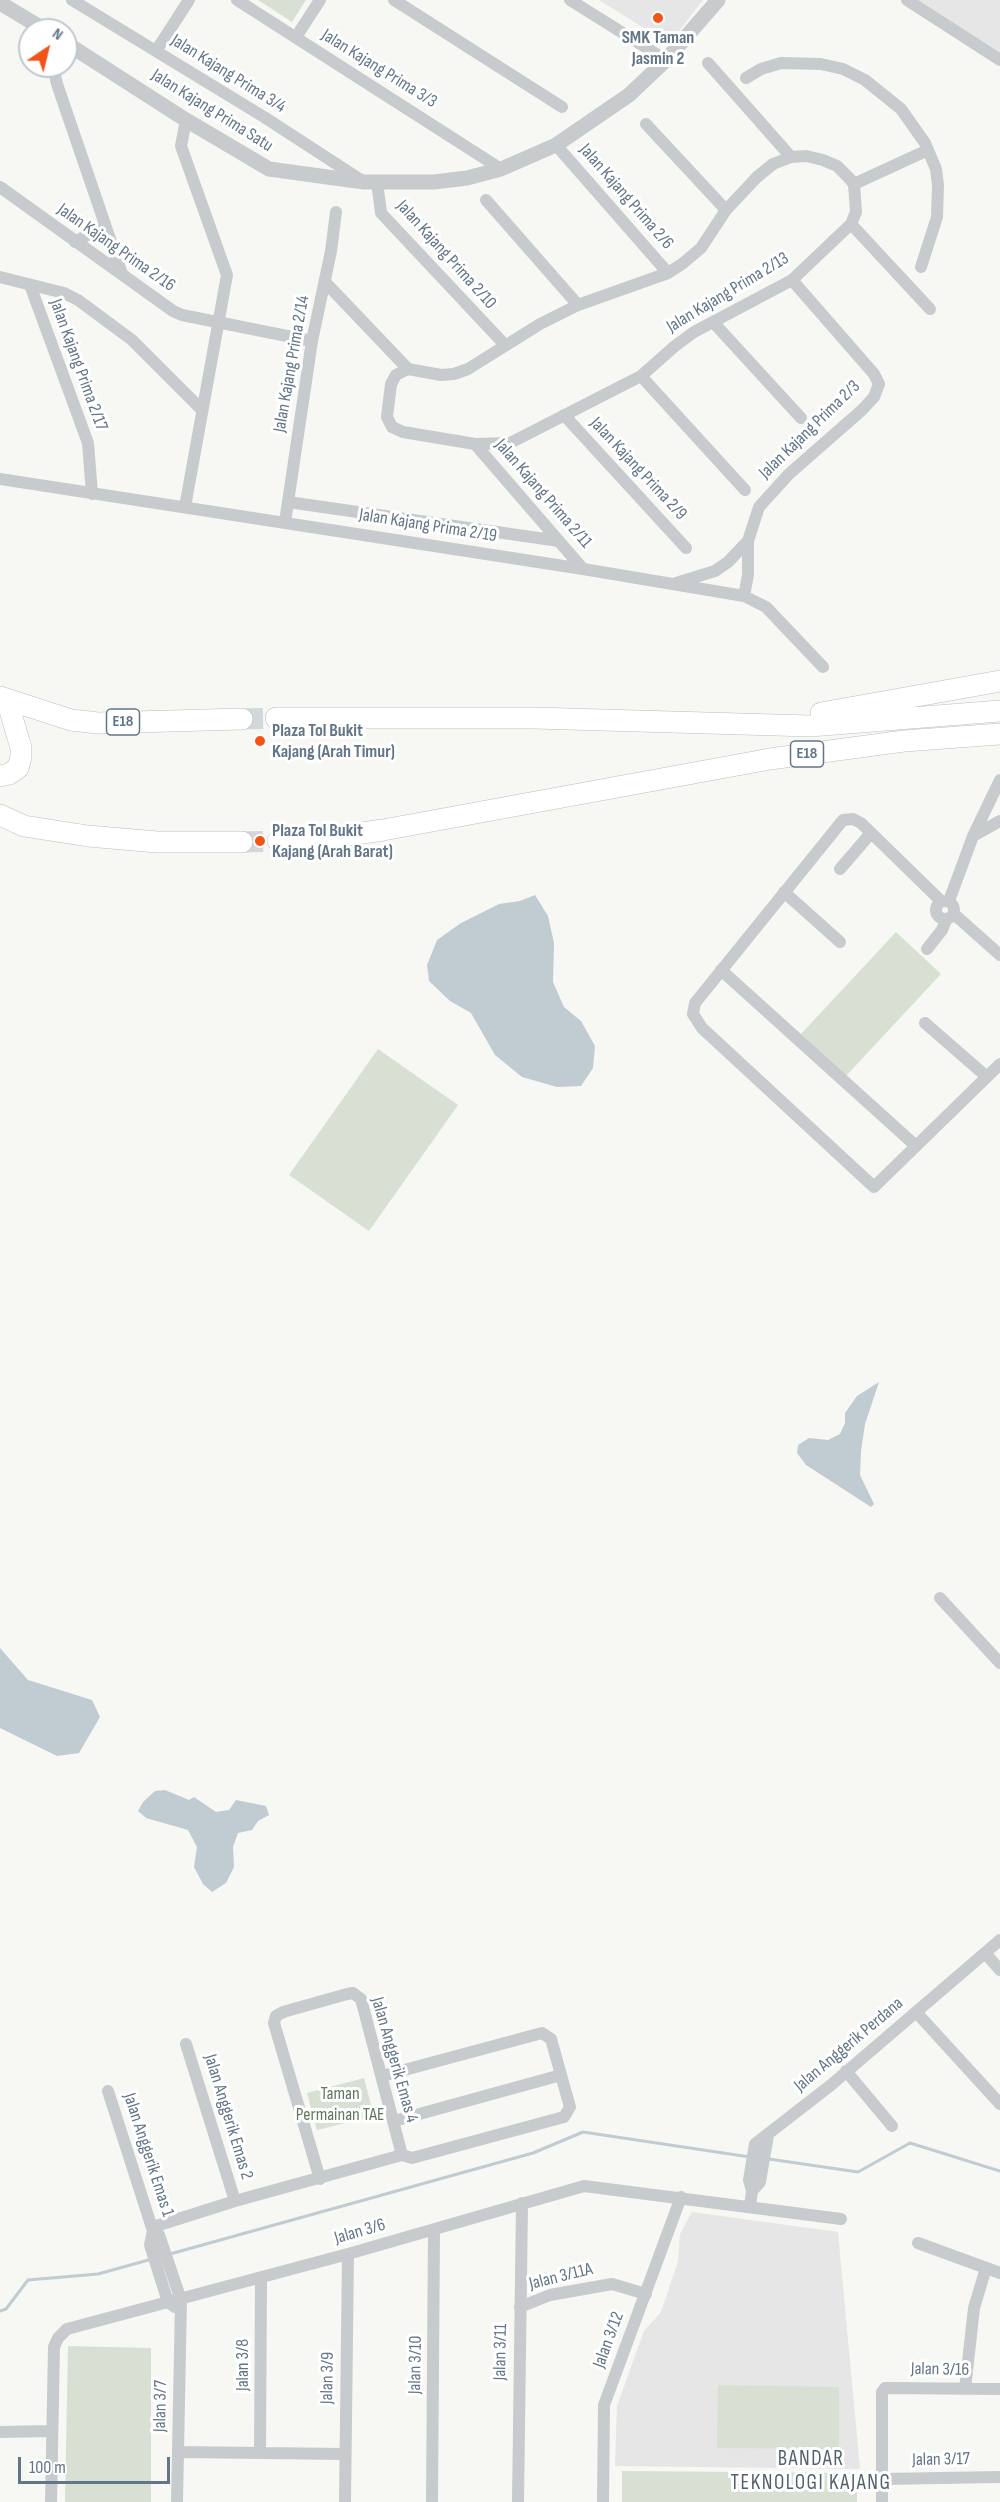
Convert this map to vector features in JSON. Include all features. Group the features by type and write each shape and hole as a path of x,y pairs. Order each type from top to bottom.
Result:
{"highway":[{"path":"762,723 1000,681"},
{"path":"0,776 9,774 18,768 21,757 21,748 3,698"},
{"name":"E18","path":"3,698 71,720 98,723 242,719"},
{"name":"E18","path":"276,718 522,718 810,726 1000,711"},
{"name":"E18","path":"278,841 328,838 383,830 770,759 904,741 1000,734"},
{"path":"904,741 1000,741"},
{"path":"0,815 24,826 88,836 157,842 242,842"}],"street":[{"name":"Jalan Kajang Prima 3/4","path":"72,0 370,182"},
{"path":"156,51 189,0"},
{"name":"Jalan Kajang Prima 3/3","path":"237,0 501,169"},
{"path":"296,37 320,0"},
{"path":"394,0 562,107"},
{"path":"570,0 666,60"},
{"name":"Jalan Kajang Prima Satu","path":"78,51 186,120 269,169 370,182 434,182 467,178 501,169 556,145 629,95 666,60 718,0"},
{"path":"907,0 1000,60"},
{"path":"0,3 25,18"},
{"path":"746,78 761,69 781,63 806,62 843,69 865,80 901,109 928,150 936,169 937,217 921,267"},
{"path":"708,63 790,157"},
{"path":"56,78 122,274"},
{"path":"185,507 226,275 181,146 186,120"},
{"path":"646,124 726,210"},
{"name":"Jalan Kajang Prima 2/6","path":"556,145 668,273"},
{"path":"854,184 928,150"},
{"path":"325,282 408,369 454,375 578,305 668,273 700,248 726,210 757,177 773,164 790,157 806,156 837,166 854,184 856,212 851,224 930,309"},
{"name":"Jalan Kajang Prima 2/10","path":"370,182 381,213 505,345"},
{"name":"Jalan Kajang Prima 2/16","path":"0,187 173,311 182,315 312,341"},
{"path":"486,200 578,305"},
{"name":"Jalan Kajang Prima 2/14","path":"285,522 312,341 325,282 336,212"},
{"name":"Jalan Kajang Prima 2/13","path":"408,369 396,375 391,384 387,417 392,427 403,432 475,444 510,443 641,376 675,346 713,322 792,280 851,224"},
{"path":"75,242 105,225"},
{"path":"0,278 63,293 78,300 132,340 201,409"},
{"name":"Jalan Kajang Prima 2/3","path":"744,596 748,575 748,541 752,523 766,496 862,410 874,398 879,384 874,374 792,280"},
{"name":"Jalan Kajang Prima 2/17","path":"30,285 88,443 92,494"},
{"path":"713,322 801,418"},
{"path":"641,376 745,490"},
{"name":"Jalan Kajang Prima 2/9","path":"564,415 686,548"},
{"name":"Jalan Kajang Prima 2/11","path":"475,444 583,568"},
{"name":"Jalan Kajang Prima 2/19","path":"0,479 583,568 744,596 766,607 823,667"},
{"path":"288,502 559,541"},
{"path":"672,584 715,571 728,562 748,541"},
{"path":"950,917 942,920 936,914 936,907 945,901 999,783"},
{"path":"927,949 942,930 954,907 871,832 853,819 843,820 695,1003 693,1014 702,1028 868,1184 874,1187 1000,1064"},
{"path":"973,836 1000,820"},
{"path":"840,869 871,832"},
{"path":"784,892 840,942"},
{"path":"950,917 1000,955"},
{"path":"721,970 916,1146"},
{"path":"925,1023 987,1077"},
{"path":"940,1598 1000,1664"},
{"name":"Jalan Anggerik Perdana","path":"750,2206 764,2142 1000,1940"},
{"path":"985,1953 1000,1970"},
{"name":"Jalan Anggerik Emas 4","path":"320,2179 274,2023 276,2016 283,2012 353,1993 361,1999 402,2155"},
{"path":"916,2012 1000,2104"},
{"path":"154,2236 235,2201 402,2155 412,2158 564,2117 570,2107 551,2039 542,2033 382,2076"},
{"name":"Jalan Anggerik Emas 2","path":"186,2044 235,2201"},
{"path":"846,2071 892,2126"},
{"path":"394,2121 561,2075"},
{"name":"Jalan Anggerik Emas 1","path":"108,2091 154,2236 180,2300"},
{"name":"Jalan 3/6","path":"51,2502 54,2347 58,2338 67,2330 348,2254 584,2186 841,2219"},
{"name":"Jalan 3/12","path":"603,2502 604,2405 681,2197"},
{"name":"Jalan 3/11","path":"518,2502 522,2204"},
{"name":"Jalan 3/10","path":"432,2502 434,2229"},
{"name":"Jalan Anggerik Emas 1","path":"154,2236 168,2302"},
{"path":"918,2243 1000,2273"},
{"name":"Jalan 3/9","path":"345,2502 348,2254"},
{"path":"965,2389 974,2308 986,2268"},
{"name":"Jalan 3/8","path":"260,2453 261,2278"},
{"name":"Jalan 3/11A","path":"520,2307 550,2295 612,2284 646,2294"},
{"name":"Jalan 3/7","path":"177,2502 180,2300"},
{"name":"Jalan 3/16","path":"882,2478 882,2392 885,2388 1000,2389"},
{"path":"0,2432 52,2431"},
{"path":"178,2452 345,2454"},
{"name":"Jalan 3/17","path":"882,2478 1000,2477"},
{"path":"882,2478 882,2502"}],"shaded area":[{"name":"SMK Taman Jasmin 2","path":"599,0 703,0 675,36 663,40"},
{"path":"914,0 1000,0 1000,55"},
{"path":"535,895 548,916 554,943 553,982 564,1007 581,1021 595,1046 593,1068 581,1086 557,1087 522,1077 495,1055 471,1013 450,1001 429,981 427,965 437,940 461,923 499,904 520,901"},
{"path":"879,1382 865,1424 861,1451 860,1475 874,1504 871,1507 806,1465 797,1453 798,1445 809,1438 828,1440 840,1434 845,1423 845,1413 857,1396"},
{"path":"0,1648 28,1680 92,1700 100,1717 79,1753 57,1756 0,1728"},
{"path":"165,1790 189,1800 194,1797 216,1812 229,1810 236,1800 266,1806 269,1815 258,1821 252,1830 238,1833 233,1847 234,1867 226,1883 212,1892 203,1884 194,1867 197,1847 188,1830 146,1818 138,1811 143,1802 155,1791"},
{"path":"692,2212 838,2232 860,2469 615,2466 617,2406 644,2331 661,2312 678,2261 680,2234"}],"green space":[{"path":"258,0 306,0 292,22"},
{"path":"896,932 941,974 846,1076 801,1034"},
{"path":"378,1049 458,1105 369,1231 289,1175"},
{"name":"Taman Permainan TAE","path":"364,2078 374,2116 317,2130 307,2093"},
{"path":"68,2346 151,2348 151,2502 65,2502"},
{"path":"718,2385 839,2387 839,2449 717,2448"},
{"path":"622,2471 857,2473 857,2502 622,2502"}],"waterway":[{"path":"170,2254 533,2153 583,2132 750,2157"},
{"path":"769,2159 858,2172 910,2143 1000,2171"},
{"path":"0,2311 6,2309 28,2280 98,2274 152,2259"}],"tunnel":[{"path":"242,719 276,718"},
{"path":"242,842 278,841"}],"place":[{"name":"SMK Taman Jasmin 2","path":"658,18"},
{"name":"Plaza Tol Bukit Kajang (Arah Timur)","path":"260,741"},
{"name":"Plaza Tol Bukit Kajang (Arah Barat)","path":"260,841"}],"district":[{"name":"BANDAR TEKNOLOGI KAJANG","path":"811,2472"}]}
